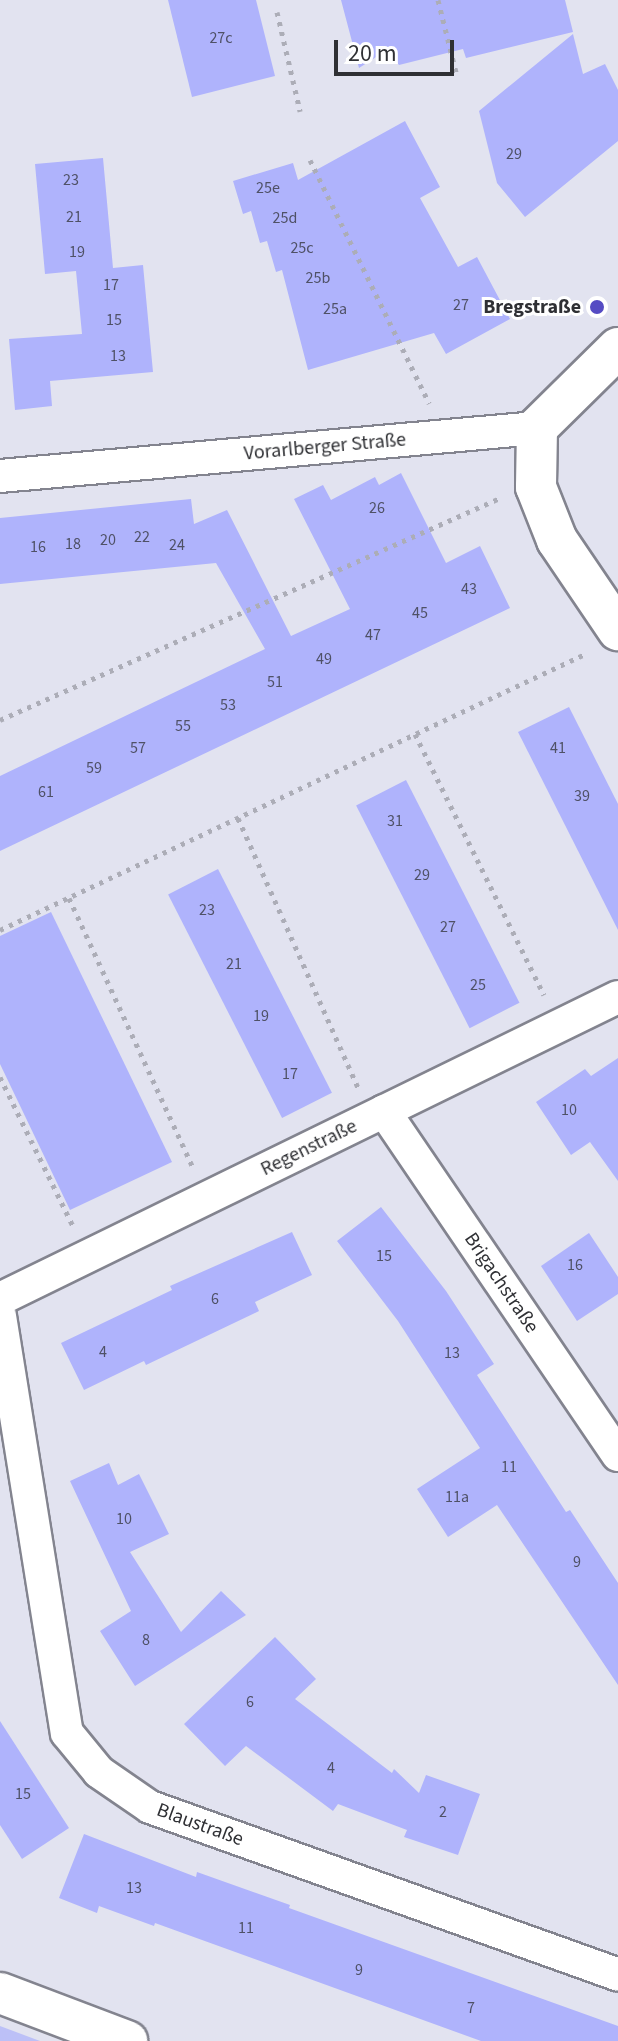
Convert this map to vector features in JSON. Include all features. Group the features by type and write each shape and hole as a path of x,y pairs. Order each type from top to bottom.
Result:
{"street":[{"path":"604,640 536,487 537,428 618,348"},
{"name":"Vorarlberger Straße","path":"0,476 537,428"},
{"name":"Regenstraße","path":"0,1299 618,997"},
{"name":"Brigachstraße","path":"378,1114 618,1455"},
{"name":"Blaustraße","path":"0,1316 67,1733 99,1772 150,1807 618,1975"},
{"path":"0,1993 127,2041"}],"path":[{"path":"438,0 457,76"},
{"path":"277,12 300,111"},
{"path":"310,160 445,436"},
{"path":"0,720 492,500 536,487"},
{"path":"0,930 415,734 604,640"},
{"path":"415,734 559,1026"},
{"path":"238,818 378,1114"},
{"path":"69,898 206,1198"},
{"path":"0,1077 87,1256"}],"shaded area":[{"path":"0,2026 40,2041 0,2041"}],"building":[{"path":"168,0 256,0 275,76 192,97"},
{"path":"341,0 565,0 573,32 466,58 463,49 399,65 387,50 359,68"},
{"path":"573,34 583,74 605,64 618,90 618,141 525,217 497,183 479,111"},
{"path":"405,121 440,187 420,198 458,267 477,257 510,319 446,354 434,333 308,370 282,270 276,272 267,241 260,243 251,211 243,214 233,181 293,163 298,180"},
{"path":"103,158 113,268 143,265 153,372 50,381 52,406 15,410 9,339 82,334 76,271 45,274 35,164"},
{"path":"401,473 446,563 480,546 510,608 0,851 0,776 265,649 216,563 0,584 0,518 191,499 194,524 227,510 291,636 350,609 294,499 323,485 331,500 375,477 379,485"},
{"path":"569,707 618,804 618,930 518,732"},
{"path":"406,780 519,1003 470,1028 356,805"},
{"path":"218,869 332,1093 282,1118 168,894"},
{"path":"51,912 172,1162 70,1210 0,1064 0,936"},
{"path":"618,1058 618,1181 590,1142 571,1155 536,1102 585,1069 591,1076"},
{"path":"381,1207 446,1291 494,1364 477,1375 566,1512 570,1510 618,1583 618,1685 497,1505 448,1537 417,1489 480,1448 398,1321 337,1241"},
{"path":"292,1232 312,1275 255,1302 259,1311 146,1365 144,1361 84,1390 61,1343 172,1290 170,1286"},
{"path":"589,1233 618,1277 618,1294 577,1321 541,1266"},
{"path":"109,1463 118,1485 139,1474 169,1534 130,1552 181,1632 221,1591 246,1615 135,1686 100,1631 131,1611 70,1481"},
{"path":"275,1637 316,1679 295,1699 392,1773 394,1769 419,1793 426,1775 480,1794 458,1855 404,1837 407,1830 338,1804 333,1811 246,1746 225,1766 184,1724"},
{"path":"0,1721 69,1828 22,1859 0,1825"},
{"path":"84,1834 196,1877 197,1872 290,1905 289,1908 618,2026 618,2041 481,2041 155,1923 154,1926 99,1906 97,1913 59,1898"}],"place":[{"name":"Bregstraße","path":"597,307"}]}
